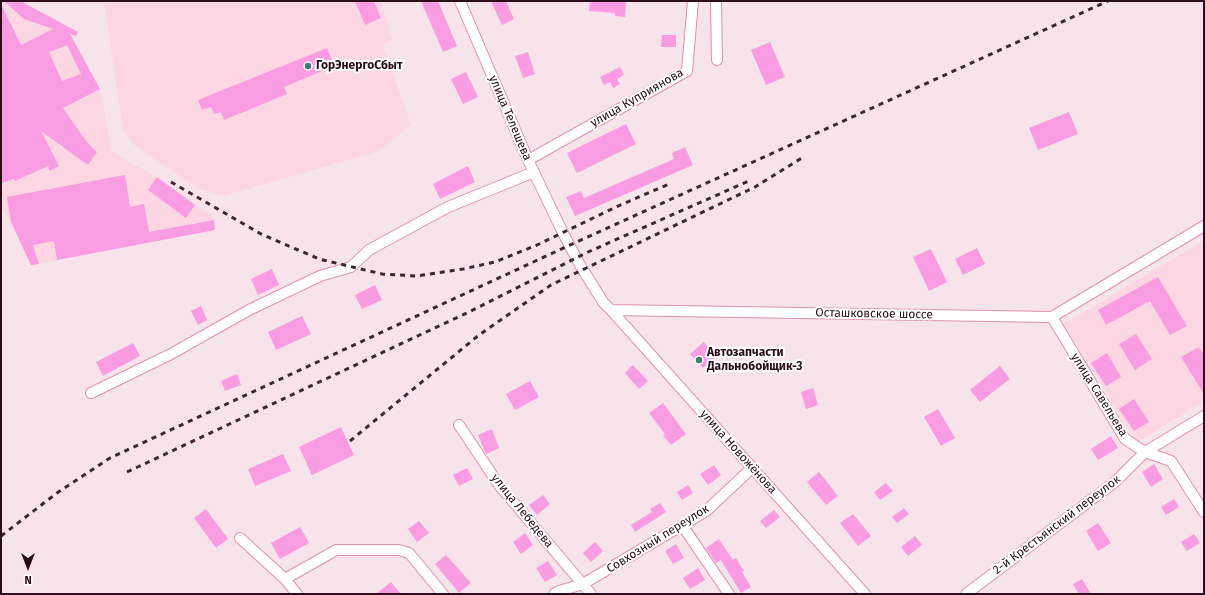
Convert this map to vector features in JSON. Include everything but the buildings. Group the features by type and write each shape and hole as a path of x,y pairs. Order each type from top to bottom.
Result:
{"street":[{"name":"улица Телешева","path":"460,1 528,160 563,233 580,265 603,302 611,310"},
{"name":"улица Куприянова","path":"528,160 687,71 693,1"},
{"path":"716,1 717,60"},
{"path":"90,393 169,355 251,309 320,276 351,267 369,250 448,207 534,172"},
{"path":"1052,317 1204,226"},
{"name":"Осташковское шоссе","path":"611,310 1052,317"},
{"name":"улица Новожёнова","path":"611,310 865,594"},
{"name":"улица Савельева","path":"1052,317 1125,439 1146,452 1171,461 1204,512"},
{"name":"2-й Крестьянский переулок","path":"966,594 1115,482 1146,452 1204,416"},
{"name":"улица Лебедева","path":"459,425 499,485 591,594"},
{"name":"Совхозный переулок","path":"554,594 559,590 583,584 706,511 752,468"},
{"path":"682,525 729,594"},
{"path":"240,538 285,579 297,594"},
{"path":"285,579 336,550 399,550 409,553 443,594"}],"shaded area":[{"path":"1,1 23,1 24,3 66,26 100,89 112,152 157,177 214,217 215,230 31,265 14,228 1,206"},
{"path":"104,1 381,1 392,40 383,45 411,125 379,151 223,196 199,189 134,145 123,130"},
{"path":"1204,240 1204,401 1137,442 1064,324"}],"railway":[{"path":"1,536 57,493 110,458 570,245 1108,1"},
{"path":"350,441 479,335 551,285 755,187 805,156"},
{"path":"127,472 471,311 588,252 751,180"},
{"path":"171,182 261,234 319,259 382,274 416,276 463,269 495,262 537,245 616,207 669,184"}],"place":[{"name":"ГорЭнергоСбыт","path":"308,66"},
{"name":"Автозапчасти Дальнобойщик-3","path":"699,360"}]}
